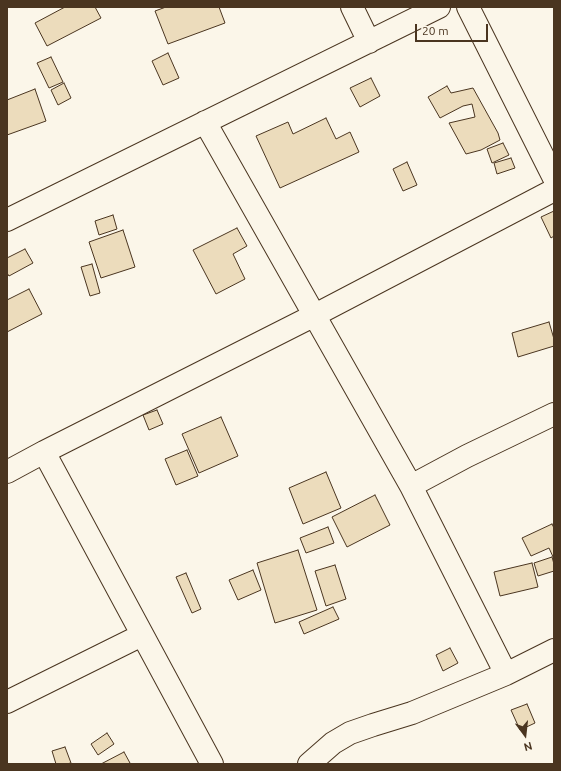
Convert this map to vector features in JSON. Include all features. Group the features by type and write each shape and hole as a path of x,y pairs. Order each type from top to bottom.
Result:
{"street":[{"path":"352,7 369,42"},
{"path":"7,220 439,7"},
{"path":"468,7 554,178"},
{"path":"206,122 410,486 506,674"},
{"path":"7,472 315,315 554,190"},
{"path":"410,486 467,456 554,414"},
{"path":"44,452 212,764"},
{"path":"7,702 142,635"},
{"path":"309,764 333,743 350,733 412,713 506,674 554,650"}],"building":[{"path":"65,7 95,7 101,18 47,46 35,23"},
{"path":"166,7 219,7 225,23 168,44 155,11"},
{"path":"168,53 179,78 163,85 152,61"},
{"path":"51,57 63,82 49,88 37,63"},
{"path":"371,78 380,96 360,107 350,88"},
{"path":"64,83 71,98 58,105 51,90"},
{"path":"447,86 451,93 473,88 498,133 500,140 481,150 466,154 449,123 475,117 472,104 463,106 440,118 428,97"},
{"path":"35,89 46,121 7,135 7,100"},
{"path":"326,118 336,139 350,132 359,152 280,188 256,136 288,122 293,134"},
{"path":"503,143 509,155 492,163 487,149"},
{"path":"511,158 515,168 497,174 494,163"},
{"path":"407,162 417,185 403,191 393,169"},
{"path":"554,211 554,236 551,238 541,217"},
{"path":"113,215 117,229 99,235 95,221"},
{"path":"237,228 247,246 233,254 245,279 216,294 193,250"},
{"path":"123,230 135,267 101,278 89,242"},
{"path":"25,249 33,263 9,276 7,273 7,258"},
{"path":"92,264 100,293 90,296 81,267"},
{"path":"29,289 42,314 7,332 7,300"},
{"path":"549,322 554,339 554,346 518,357 512,333"},
{"path":"157,410 163,424 149,430 143,415"},
{"path":"221,417 238,456 199,473 182,434"},
{"path":"187,450 198,476 176,485 165,459"},
{"path":"326,472 341,508 303,524 289,488"},
{"path":"375,495 390,525 347,547 332,517"},
{"path":"552,524 554,528 554,559 549,548 531,556 522,538"},
{"path":"328,527 334,543 306,553 300,538"},
{"path":"298,550 317,610 275,623 257,563"},
{"path":"552,557 554,571 538,576 534,563"},
{"path":"532,563 538,587 500,596 494,572"},
{"path":"335,565 346,599 326,606 315,571"},
{"path":"253,570 261,590 238,600 229,580"},
{"path":"186,573 201,609 192,613 176,577"},
{"path":"333,607 339,619 304,634 299,622"},
{"path":"450,648 458,663 443,671 436,655"},
{"path":"527,704 535,723 520,730 511,710"},
{"path":"107,733 114,744 98,755 91,744"},
{"path":"65,747 71,763 56,764 52,751"},
{"path":"124,752 130,763 101,764"}]}
